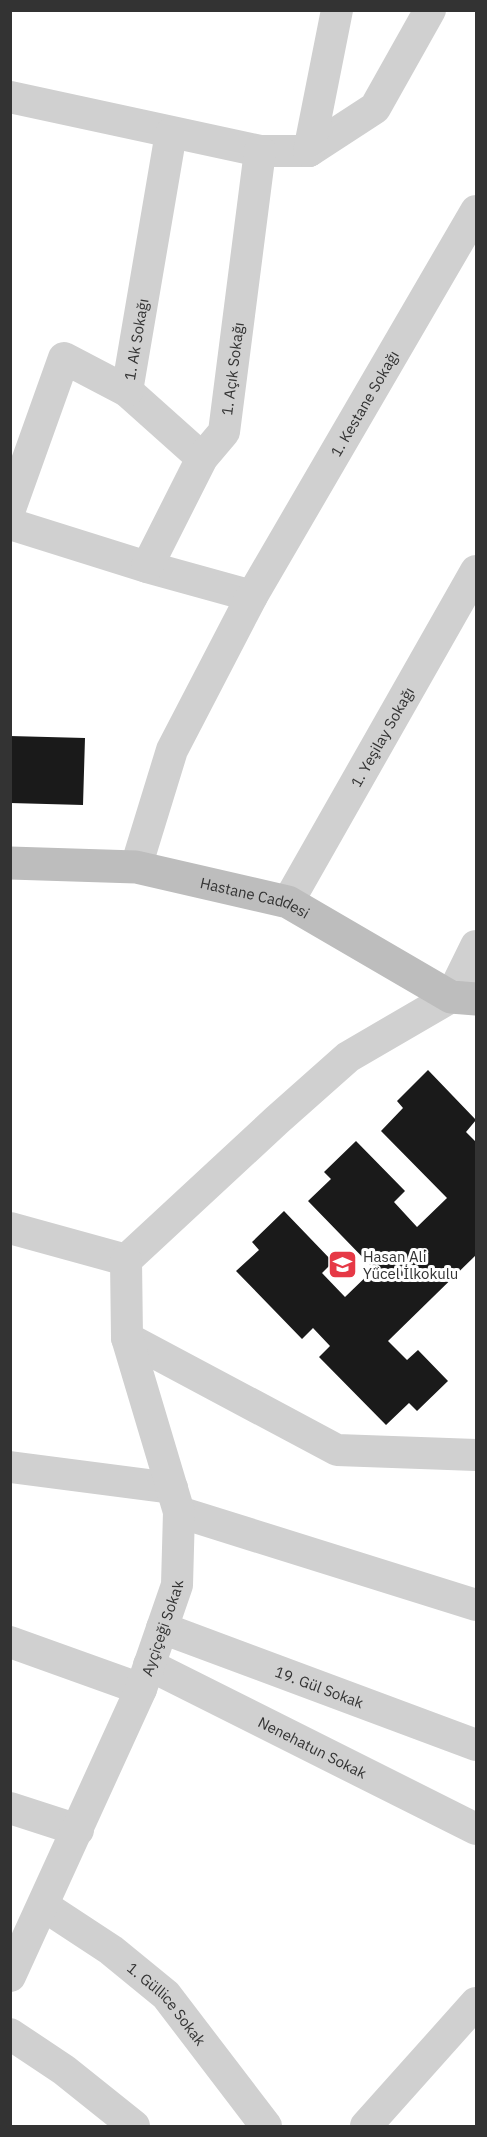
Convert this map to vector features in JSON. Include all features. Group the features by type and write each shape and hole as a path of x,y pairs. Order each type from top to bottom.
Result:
{"main road":[{"name":"Hastane Caddesi","path":"10,863 136,867 288,902 468,992"}],"street":[{"path":"309,151 337,10"},
{"path":"10,97 171,133 260,150 309,151 375,108 430,10"},
{"name":"1. Ak Sokağı","path":"10,508 64,358 127,391 171,133"},
{"name":"1. Açık Sokağı","path":"147,567 202,458 224,432 260,150"},
{"name":"1. Kestane Sokağı","path":"136,867 172,750 252,596 477,211"},
{"path":"127,391 202,458"},
{"path":"10,524 147,567 252,596"},
{"name":"1. Yeşilay Sokağı","path":"288,902 477,571"},
{"path":"12,1238 126,1260 348,1057 468,992 477,946"},
{"name":"Ayçiçeği Sokak","path":"12,1970 44,1906 145,1677 177,1585 176,1500 127,1338 126,1260"},
{"path":"127,1338 337,1449 477,1455"},
{"path":"10,1467 176,1500 477,1605"},
{"name":"19. Gül Sokak","path":"162,1628 477,1745"},
{"name":"Nenehatun Sokak","path":"10,1642 145,1677 477,1829"},
{"path":"10,1808 78,1830"},
{"name":"1. Güllice Sokak","path":"44,1906 111,1950 166,1995 266,2127"},
{"path":"366,2127 477,2003"},
{"path":"10,2034 64,2070 134,2127"}],"building":[{"path":"10,736 85,738 83,805 10,803"},
{"path":"428,1070 476,1120 466,1132 476,1142 476,1255 388,1341 407,1360 418,1350 448,1381 417,1411 409,1403 386,1425 319,1357 330,1346 313,1328 302,1339 236,1271 259,1250 252,1242 284,1211 333,1262 322,1273 345,1297 374,1269 308,1201 331,1179 324,1172 356,1141 405,1191 394,1202 417,1227 447,1198 381,1131 403,1108 397,1101"}],"place":[{"name":"Hasan Ali Yücel İlkokulu","path":"342,1265"}]}
